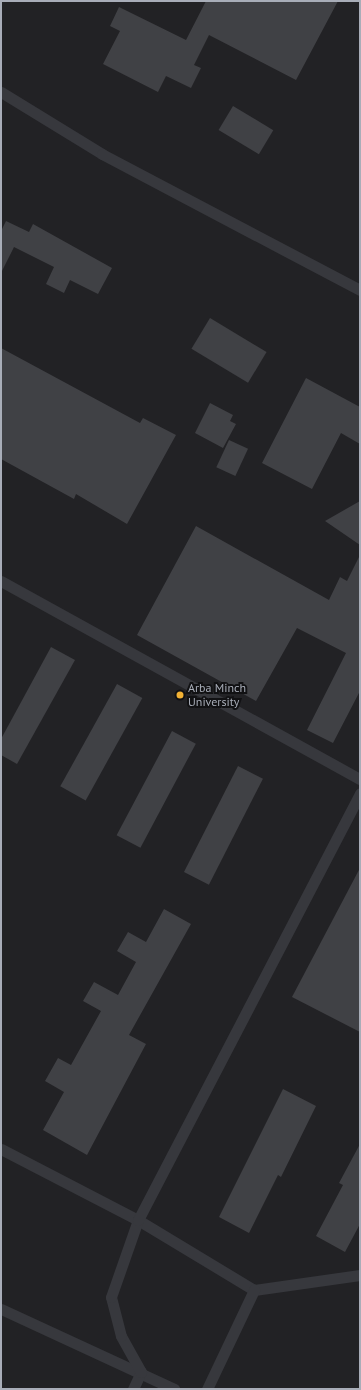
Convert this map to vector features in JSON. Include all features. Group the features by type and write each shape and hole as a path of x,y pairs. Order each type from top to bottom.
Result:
{"lane":[{"path":"1,92 102,154 360,290"},
{"path":"1,581 360,779"},
{"path":"141,1372 121,1336 111,1297 138,1220 360,793"},
{"path":"1,1149 138,1220 254,1290 360,1275"},
{"path":"207,1389 254,1290"},
{"path":"1,1309 141,1372 174,1389"},
{"path":"133,1389 141,1372"}],"shaded area":[{"name":"Arba Minch University","path":"1,1 360,1 360,1389 1,1389"}],"building":[{"path":"206,1 338,1 296,80 209,35 194,65 201,68 191,88 166,76 158,92 103,64 120,31 110,26 119,7 186,40"},
{"path":"233,106 273,130 259,154 219,130"},
{"path":"6,221 29,232 33,224 112,268 98,294 70,280 64,293 46,284 54,267 14,247 1,273 1,231"},
{"path":"210,318 267,352 248,383 191,349"},
{"path":"1,348 140,423 143,418 176,435 127,524 76,494 74,499 1,459"},
{"path":"306,378 360,407 360,444 341,433 312,489 262,463"},
{"path":"210,403 233,415 230,421 236,424 223,448 195,433"},
{"path":"229,440 248,449 235,476 216,467"},
{"path":"360,501 360,545 325,521"},
{"path":"196,526 329,600 340,577 347,581 360,555 360,691 333,743 307,730 346,653 297,628 256,701 137,635"},
{"path":"51,647 75,660 17,764 1,755 1,739"},
{"path":"117,684 142,698 86,800 60,786"},
{"path":"172,731 196,744 140,848 117,835"},
{"path":"238,766 263,779 209,885 184,872"},
{"path":"360,868 360,1032 292,997"},
{"path":"164,909 191,924 129,1035 146,1044 87,1155 43,1130 64,1092 45,1081 58,1058 71,1065 101,1011 83,1001 94,982 118,995 136,962 117,951 128,932 146,942"},
{"path":"283,1089 316,1106 281,1177 278,1175 249,1233 219,1217"},
{"path":"360,1144 360,1224 345,1252 316,1236 343,1185 339,1183"}],"place":[{"name":"Arba Minch University","path":"180,695"}]}
